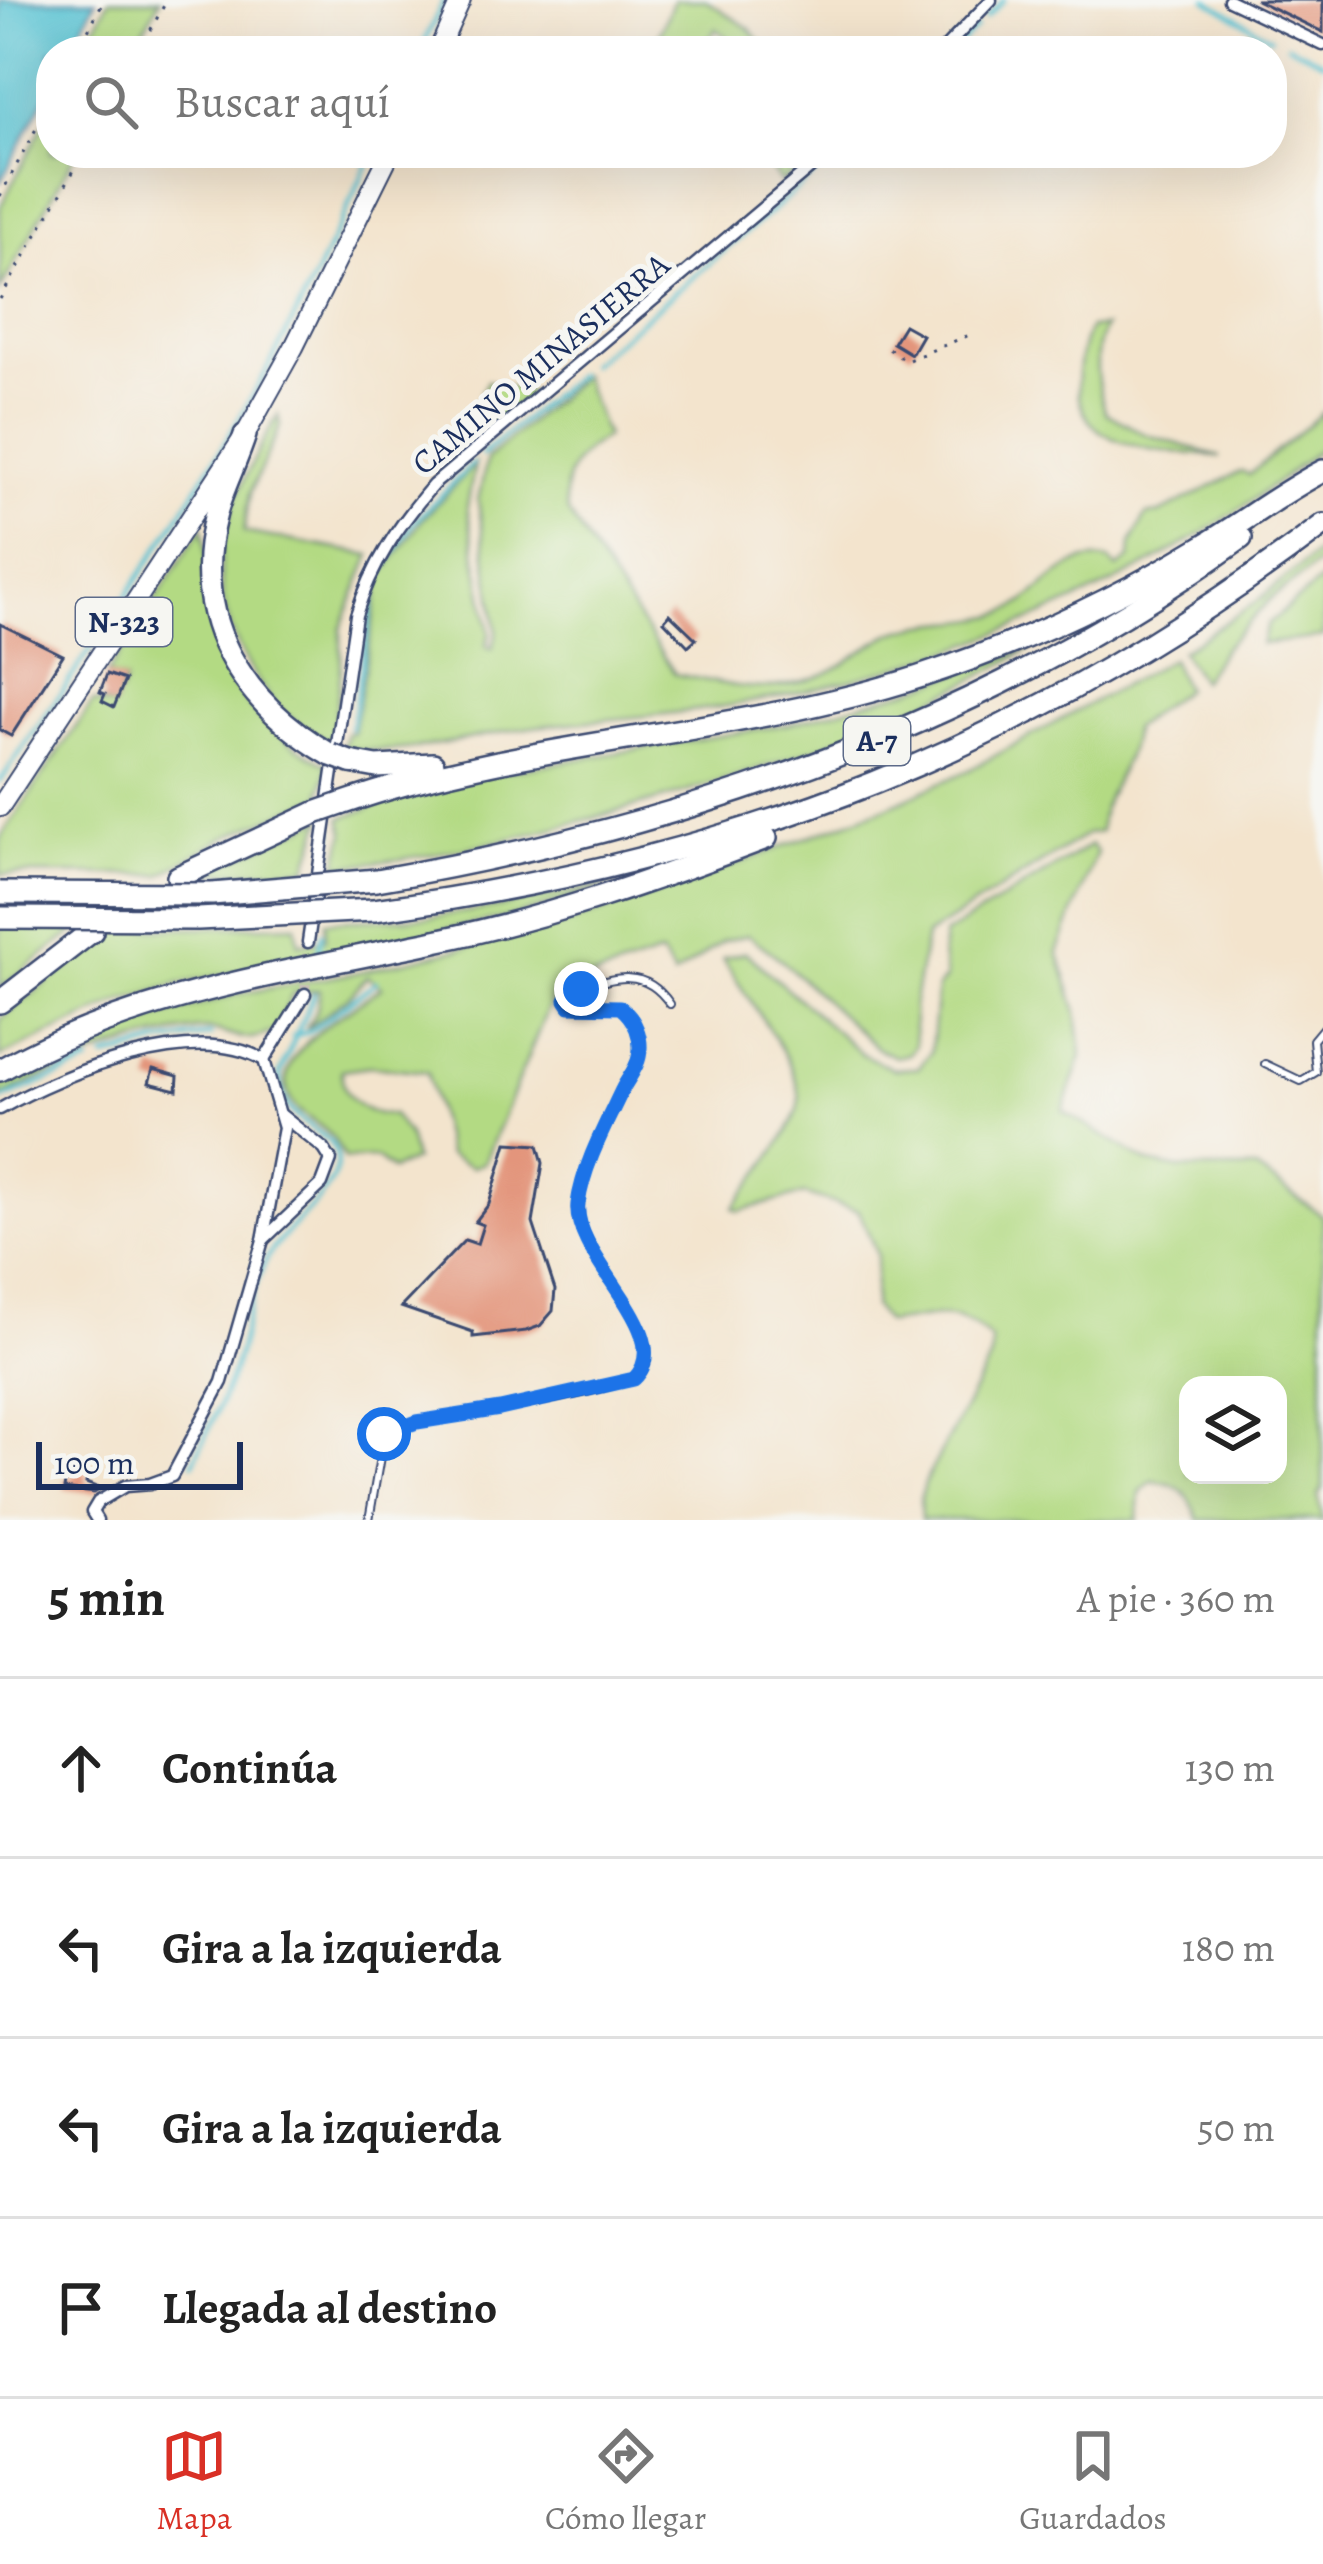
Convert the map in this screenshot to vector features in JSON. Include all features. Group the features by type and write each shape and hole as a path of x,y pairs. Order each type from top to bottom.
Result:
{"highway":[{"path":"445,36 461,0"},
{"name":"N-323","path":"0,807 245,435 383,168"},
{"path":"245,435 216,511 210,548 216,619 243,680 266,709 296,734 340,758 408,767 488,754 522,756"},
{"path":"178,877 315,813 429,776 830,701 1004,647 1134,586 1323,473"},
{"name":"A-7","path":"0,892 212,894 377,880 469,865 673,813 871,744 977,695 1103,629 1202,566 1323,473"},
{"name":"A-7","path":"0,917 198,919 374,910 513,890 669,854 824,804 1049,703 1155,643 1323,524"},
{"path":"0,1070 106,1018 184,993 548,914 679,871 836,812 889,778"},
{"path":"0,1003 92,931"}],"street":[{"path":"956,36 991,0"},
{"path":"1229,0 1323,45"},
{"name":"CAMINO MINASIERRA","path":"308,942 356,615 366,583 395,530 433,485 810,168"},
{"path":"264,1060 305,994"},
{"path":"0,1108 94,1069 191,1044 245,1049 264,1060 284,1128 263,1240 222,1382 172,1476 110,1494 92,1512 97,1520"},
{"path":"263,1240 329,1175 331,1160 308,1134 280,1114"}],"lane":[{"path":"369,1520 384,1434 394,1427 577,1393 634,1379 642,1371 646,1360 638,1321 592,1255 580,1230 578,1203 592,1160 639,1058 636,1026 620,1007 578,1008 566,1000 570,992 641,978 657,984 670,1004"},
{"path":"1265,1064 1301,1081 1316,1072 1313,1040 1323,1028"}],"path":[{"path":"85,36 104,0"},
{"path":"147,36 167,0"},
{"path":"0,196 36,129"},
{"path":"0,299 75,168"},
{"path":"890,349 906,362 972,334"}],"green space":[{"path":"109,0 160,0 140,36 90,36"},
{"path":"674,0 706,0 756,36 725,36 716,29 711,36 659,36"},
{"path":"36,139 36,168 68,168 0,290 0,207"},
{"path":"770,168 800,168 781,183"},
{"path":"1105,327 1097,370 1106,413 1145,434 1221,457 1124,443 1088,420 1079,400 1081,355 1090,328"},
{"path":"582,376 606,437 572,468 566,488 567,511 675,674 751,687 786,685 827,673 898,631 1006,612 1080,562 1109,560 1117,568 1130,559 1131,544 1146,515 1160,513 1242,471 1249,475 1323,412 1323,446 1198,536 1130,574 1061,607 916,661 841,682 710,708 541,726 418,748 343,748 347,733 353,733 381,577 421,521 475,464 467,507 490,633 486,646 492,649 497,632 478,500 487,459"},
{"path":"487,381 532,393 450,461"},
{"path":"278,415 280,426 250,493 244,532 371,555 341,629 332,744 290,718 265,691 246,661 222,595 221,564 234,505"},
{"path":"203,526 223,663 241,695 266,723 328,765 320,797 223,838 161,875 0,874 0,838 93,702 114,706 113,691 121,694 125,681 107,674"},
{"path":"1323,548 1323,560 1272,598 1224,648 1201,681 1181,651 1255,603"},
{"path":"1323,579 1323,637 1261,644 1268,624"},
{"path":"1036,646 871,726 699,788 491,843 337,866 345,832 341,818 419,790 790,724"},
{"path":"1171,659 1185,689 1133,728 1127,756 1105,804 1100,832 1087,834 926,936 913,1007 915,1045 909,1054 896,1057 878,1049 748,935 723,941 674,976 661,954 555,991 484,1163 472,1167 448,1155 427,1072 370,1066 342,1070 345,1089 356,1103 393,1115 408,1135 414,1160 392,1170 376,1158 345,1159 330,1135 293,1104 286,1086 289,1068 314,1036 382,987 367,976 350,996 306,1029 320,990 293,993 275,1031 261,1036 240,1038 196,1030 145,1040 70,1065 0,1097 0,1086 82,1045 165,1015 238,994 558,926 689,882 884,808 969,770"},
{"path":"323,818 307,868 200,874"},
{"path":"1091,845 1097,852 1058,952 1077,1012 1082,1056 1063,1111 1148,1163 1179,1169 1256,1169 1323,1216 1323,1488 1318,1495 1323,1520 1199,1520 1183,1492 1152,1481 1140,1492 1138,1520 921,1520 924,1484 991,1358 992,1341 956,1318 887,1323 873,1307 877,1255 859,1211 804,1194 739,1211 734,1208 789,1129 799,1105 799,1090 783,1052 723,958 745,952 862,1054 894,1069 918,1068 931,1052 937,988 946,978 944,935"},
{"path":"626,880 518,915 178,984 118,1003 0,1057 0,1019 117,929 296,925 299,944 325,939 326,921 430,917"},
{"path":"0,926 80,927 0,988"}],"water":[{"path":"0,0 96,0 78,36 36,36 36,115 0,183"}],"building":[{"path":"1256,0 1323,0 1323,32"},
{"path":"904,325 922,335 911,354 893,343"},
{"path":"670,614 696,639 688,646 664,621"},
{"path":"0,624 63,655 11,736 0,730"},
{"path":"107,674 125,680 114,707 102,701 105,694 100,692"},
{"path":"153,1069 178,1076 177,1090 149,1083"},
{"path":"507,1143 538,1145 543,1163 533,1223 555,1290 553,1311 540,1326 526,1331 473,1337 473,1332 401,1307 465,1240 477,1244 483,1225 475,1222 489,1204"},
{"path":"74,1471 88,1473 86,1483 101,1489 94,1493 64,1489 66,1477 72,1479"}],"waterway":[{"path":"427,36 444,0"},
{"path":"986,18 1004,0"},
{"path":"1207,0 1268,36"},
{"path":"968,36 976,28"},
{"path":"1288,45 1323,62"},
{"path":"0,782 157,550 246,407 366,168"},
{"path":"590,364 822,168"},
{"path":"482,455 578,374"},
{"path":"351,729 376,580 413,523 473,463"},
{"path":"329,862 333,830"},
{"path":"318,954 322,933"},
{"path":"293,1036 309,1032 376,982"},
{"path":"193,1463 232,1374 263,1267 277,1244 321,1197 335,1172 334,1148 296,1116 282,1092 280,1073 314,994"},
{"path":"105,1058 211,1035"},
{"path":"0,1100 89,1063"}],"tunnel":[{"path":"305,994 308,942"}],"route":[{"path":"384,1434 394,1427 634,1379 642,1371 646,1360 638,1321 592,1255 580,1230 578,1203 592,1160 639,1058 636,1026 620,1007 570,1006 566,1000 570,992 581,989"}]}
